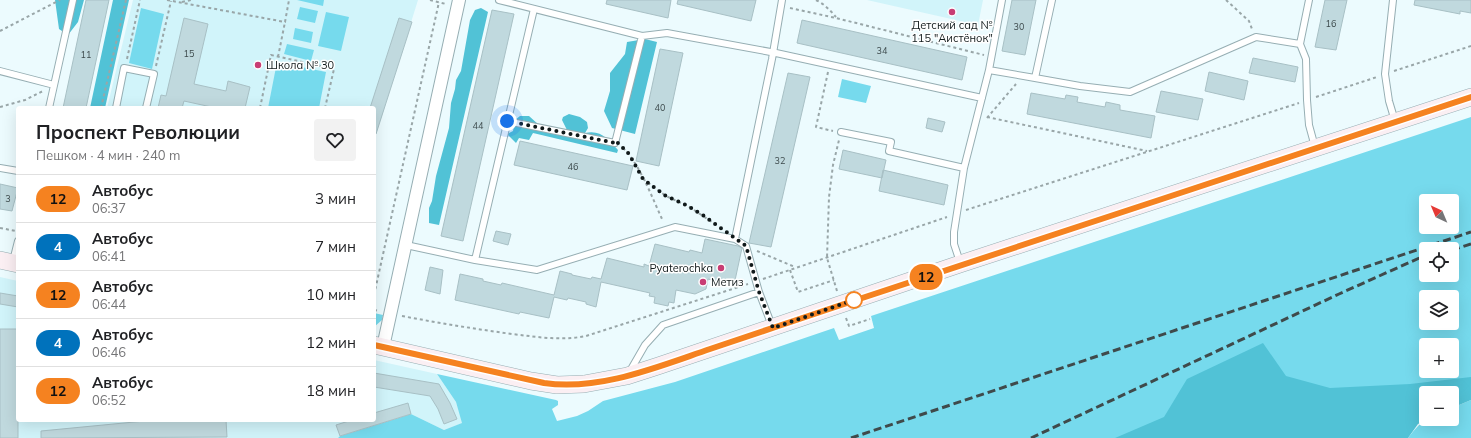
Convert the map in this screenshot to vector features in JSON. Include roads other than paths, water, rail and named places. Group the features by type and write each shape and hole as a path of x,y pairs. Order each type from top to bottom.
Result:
{"main road":[{"path":"378,346 531,381 557,385 584,384 626,376 773,328 960,264 1316,149 1471,97"}],"street":[{"path":"378,346 390,313 406,245 454,2"}],"lane":[{"path":"49,106 73,0"},
{"path":"499,0 642,36 667,33 773,52 982,98"},
{"path":"960,264 953,238 964,168 989,70 1002,0"},
{"path":"1035,78 1052,0"},
{"path":"1309,0 1300,44 1306,59 1309,125 1316,149"},
{"path":"1393,0 1385,74 1389,101 1395,122"},
{"path":"735,239 773,52 781,3"},
{"path":"475,260 534,9"},
{"path":"507,121 615,143 642,36"},
{"path":"989,70 1080,86 1130,92 1256,37 1300,44"},
{"path":"116,106 124,68 154,74 146,106"},
{"path":"0,71 54,85"},
{"path":"841,132 891,142 889,151 964,168"},
{"path":"0,168 16,171"},
{"path":"406,245 475,260 537,270 675,227 735,239 746,246 759,292 773,328"},
{"path":"10,262 16,246"},
{"path":"626,376 645,345 663,325 759,292"}],"railway":[{"path":"851,438 1471,232"},
{"path":"1459,248 1471,244"},
{"path":"1031,438 1419,258"}],"place":[{"name":"Детский сад № 115 \"Аистёнок\"","path":"952,12"},
{"name":"Школа № 30","path":"258,65"},
{"name":"Pyaterochka","path":"721,268"},
{"name":"Метиз","path":"703,282"}]}
